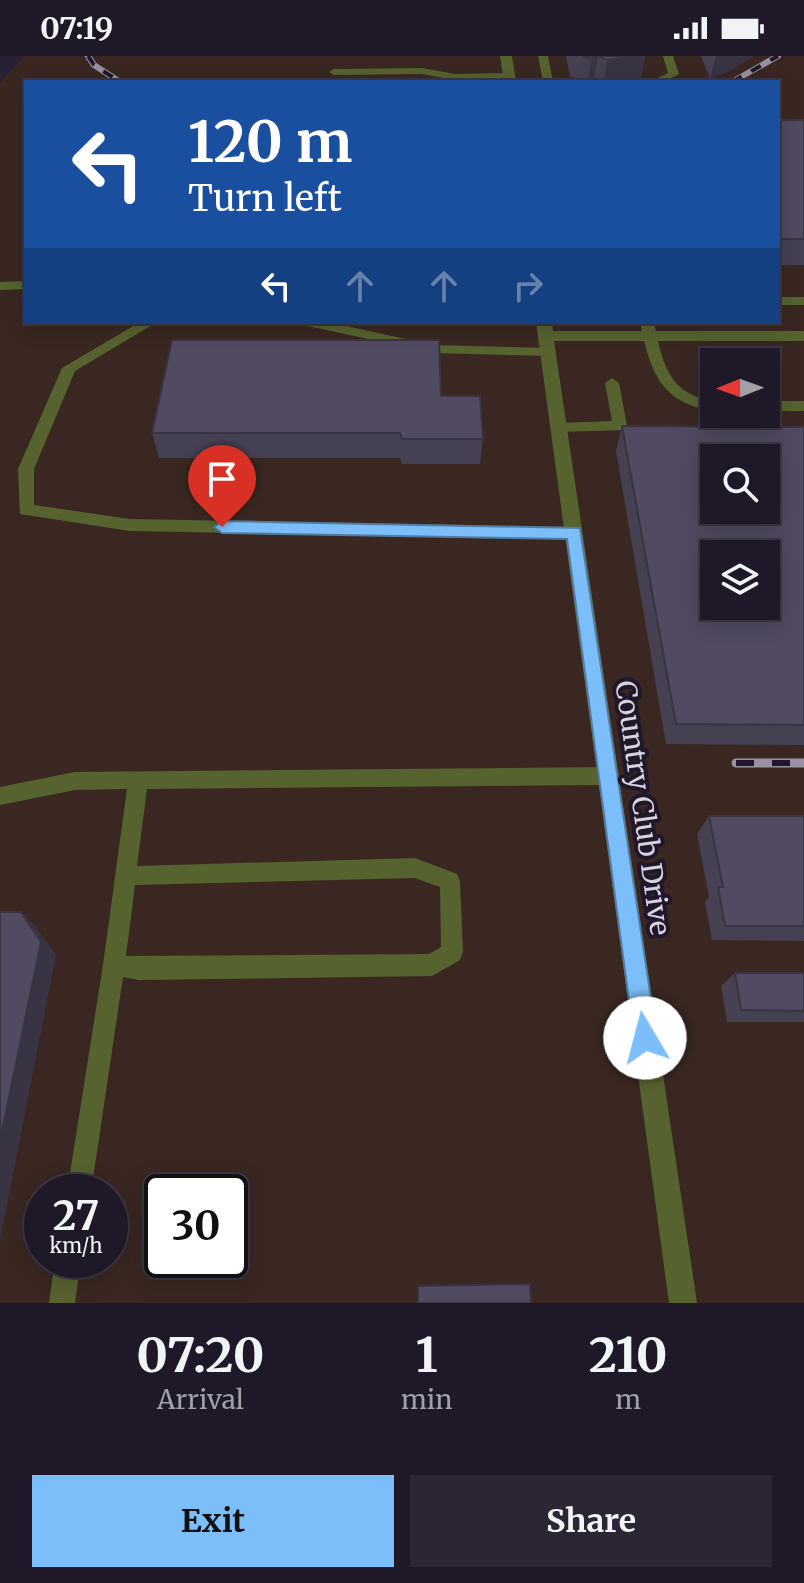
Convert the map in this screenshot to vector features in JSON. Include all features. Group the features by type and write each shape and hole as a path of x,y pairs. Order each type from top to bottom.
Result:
{"street":[{"path":"506,56 509,79"},
{"path":"546,337 648,329 804,336"},
{"name":"Country Club Drive","path":"546,337 683,1303"}],"lane":[{"path":"543,56 548,80"},
{"path":"659,80 674,74 668,56"},
{"path":"334,72 422,71 455,77 509,79"},
{"path":"0,286 24,285"},
{"path":"780,301 804,301"},
{"path":"146,324 69,368 26,469 26,510 130,525 574,533"},
{"path":"317,324 433,349 546,337"},
{"path":"648,329 659,373 670,387 687,399 700,402"},
{"path":"560,428 620,426 612,383"},
{"path":"780,406 804,406"},
{"path":"0,796 75,781 609,776"},
{"path":"82,1174 138,781"},
{"path":"114,965 139,969 432,965 452,952 450,881 415,868 125,876"},
{"path":"62,1303 65,1278"}],"shaded area":[{"path":"24,56 804,56 804,1303 0,1303 0,83"}],"building":[{"path":"598,56 634,56 607,60"},
{"path":"780,120 804,120 804,239 780,239"},
{"path":"172,340 439,340 441,396 480,396 483,439 402,439 400,433 152,433"},
{"path":"622,426 804,427 804,725 676,724"},
{"path":"709,816 804,816 804,926 725,926 718,887 723,887"},
{"path":"0,912 21,912 41,942 0,1141"},
{"path":"735,973 804,973 804,1011 741,1010"},
{"path":"530,1284 531,1303 418,1303 418,1286"}],"railway":[{"path":"88,56 94,65 117,80"},
{"path":"736,80 778,56"},
{"path":"736,763 804,763"}],"route":[{"path":"222,527 574,533 645,1038"}]}
